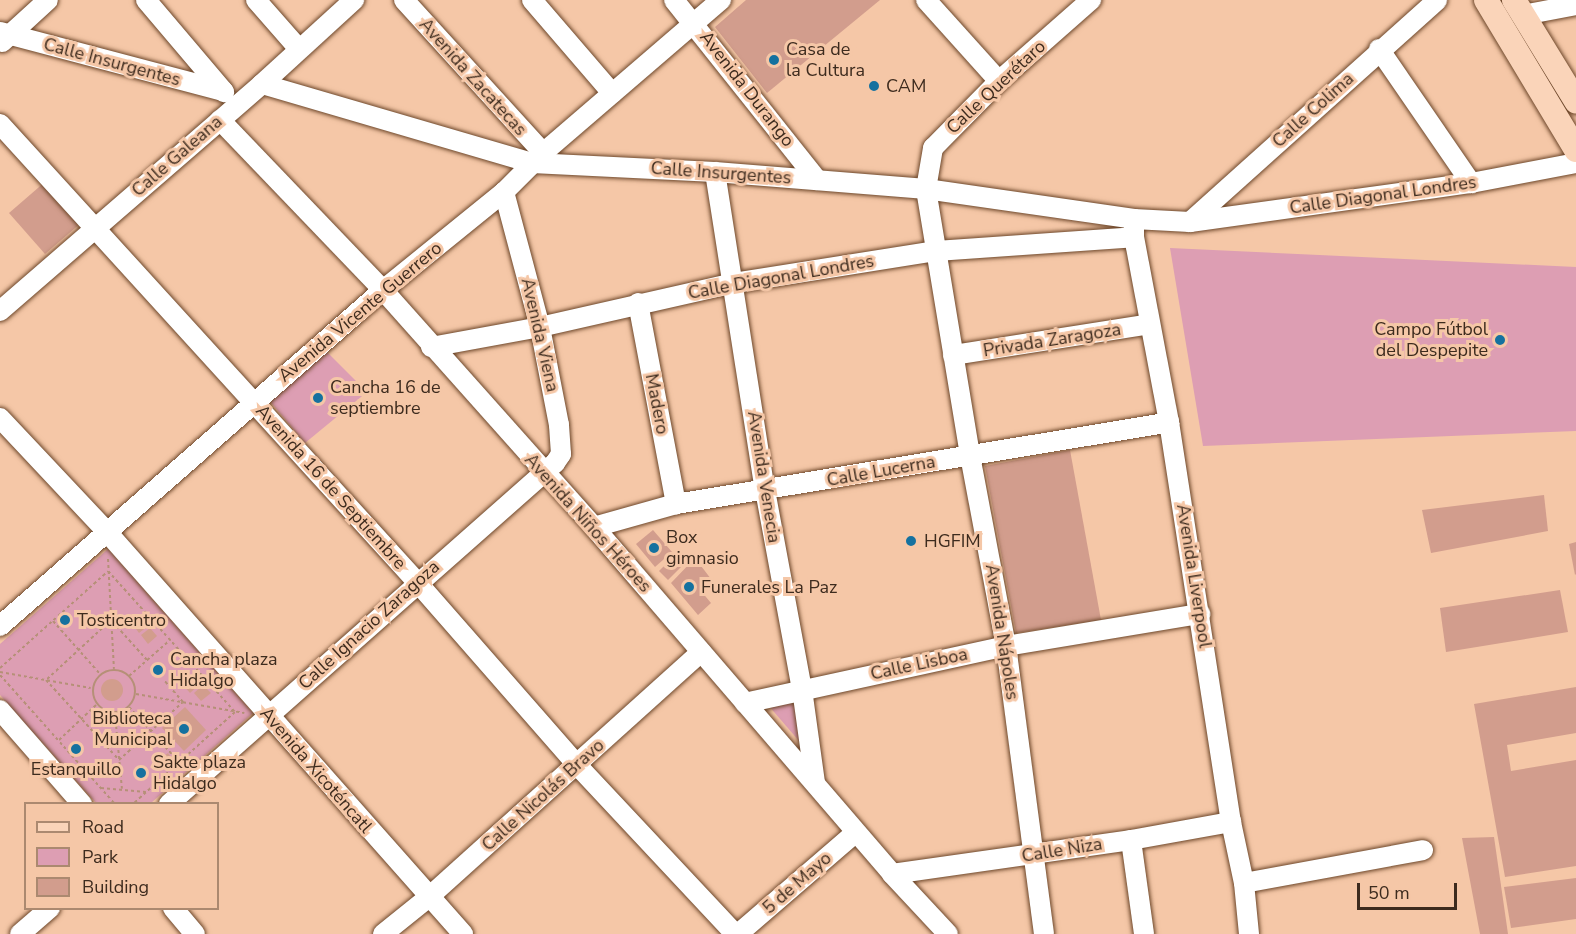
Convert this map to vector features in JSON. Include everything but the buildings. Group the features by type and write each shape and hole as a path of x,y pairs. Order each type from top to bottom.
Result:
{"main road":[{"path":"1486,0 1576,150"},
{"path":"1519,8 1576,101"}],"street":[{"path":"3,37 48,0"},
{"path":"146,0 230,98"},
{"path":"256,0 299,50"},
{"name":"Calle Galeana","path":"0,311 220,120 230,98 262,84 354,0"},
{"name":"Avenida Zacatecas","path":"404,0 537,158"},
{"path":"532,0 612,93"},
{"name":"Avenida Durango","path":"674,0 694,21 817,180"},
{"name":"Avenida Vicente Guerrero","path":"0,626 383,290 504,192 537,158 721,0"},
{"path":"926,0 999,81"},
{"name":"Calle Querétaro","path":"926,189 933,148 999,81 1091,0"},
{"name":"Calle Colima","path":"1190,222 1437,0"},
{"path":"1519,8 1576,5"},
{"name":"Calle Insurgentes","path":"3,37 230,98"},
{"path":"1379,50 1471,183"},
{"name":"Calle Insurgentes","path":"262,84 537,158 926,189 1134,228 1190,222"},
{"name":"Avenida Niños Héroes","path":"220,120 383,290 543,473 594,527 855,832 948,934"},
{"name":"Avenida 16 de Septiembre","path":"0,124 417,582 577,765 736,934"},
{"name":"Calle Diagonal Londres","path":"1190,222 1471,183 1576,163"},
{"name":"Avenida Venecia","path":"715,172 765,490 802,689 815,783"},
{"name":"Avenida Nápoles","path":"926,189 970,455 1006,646 1044,934"},
{"name":"Avenida Viena","path":"504,192 540,327 562,444 561,454 543,473"},
{"name":"Calle Diagonal Londres","path":"431,347 540,327 734,283 936,250 1134,228"},
{"name":"Avenida Liverpool","path":"1134,228 1169,422 1231,822 1244,883 1249,934"},
{"name":"Madero","path":"638,303 676,504"},
{"name":"Privada Zaragoza","path":"953,355 1150,324"},
{"name":"Avenida Xicoténcatl","path":"0,418 107,532 463,934"},
{"name":"Calle Lucerna","path":"594,527 676,504 1169,422"},
{"name":"Calle Ignacio Zaragoza","path":"171,802 417,582 543,473"},
{"name":"Calle Lisboa","path":"745,703 1006,646 1200,614"},
{"name":"Calle Nicolás Bravo","path":"383,934 429,897 701,652"},
{"path":"0,710 80,802"},
{"name":"Calle Niza","path":"892,874 1034,855 1231,822"},
{"name":"5 de Mayo","path":"736,934 855,832"},
{"path":"1131,840 1144,934"},
{"path":"1244,883 1423,850"},
{"path":"20,934 49,910"},
{"path":"174,910 195,934"}],"path":[{"path":"108,571 114,669"},
{"path":"0,672 108,571"},
{"path":"108,571 235,712"},
{"path":"46,680 111,620"},
{"path":"111,620 147,660"},
{"path":"53,621 100,674"},
{"path":"129,676 170,640"},
{"path":"114,669 129,676 136,694 129,707 116,714 96,705 91,688 100,674 114,669"},
{"path":"0,672 91,688"},
{"path":"0,672 113,802"},
{"path":"46,680 119,760"},
{"path":"164,680 183,702"},
{"path":"136,694 235,712"},
{"path":"119,760 183,702"},
{"path":"58,740 96,705"},
{"path":"129,707 180,762"},
{"path":"136,802 235,712"},
{"path":"116,714 122,789"},
{"path":"101,788 146,792"}],"green space":[{"path":"1170,248 1576,267 1576,431 1203,446"},
{"name":"Cancha 16 de septiembre","path":"326,351 367,392 305,443 268,399"},
{"path":"108,549 253,713 152,802 95,802 0,695 0,644"},
{"path":"797,697 806,749 768,705"}],"place":[{"name":"Casa de la Cultura","path":"774,60"},
{"name":"CAM","path":"874,86"},
{"name":"Campo Fútbol del Despepite","path":"1500,340"},
{"name":"Cancha 16 de septiembre","path":"318,398"},
{"name":"HGFIM","path":"911,541"},
{"name":"Box gimnasio","path":"654,548"},
{"name":"Funerales La Paz","path":"689,587"},
{"name":"Tosticentro","path":"65,620"},
{"name":"Cancha plaza Hidalgo","path":"158,670"},
{"name":"Biblioteca Municipal","path":"184,729"},
{"name":"Estanquillo","path":"76,749"},
{"name":"Sakte plaza Hidalgo","path":"141,773"}]}
